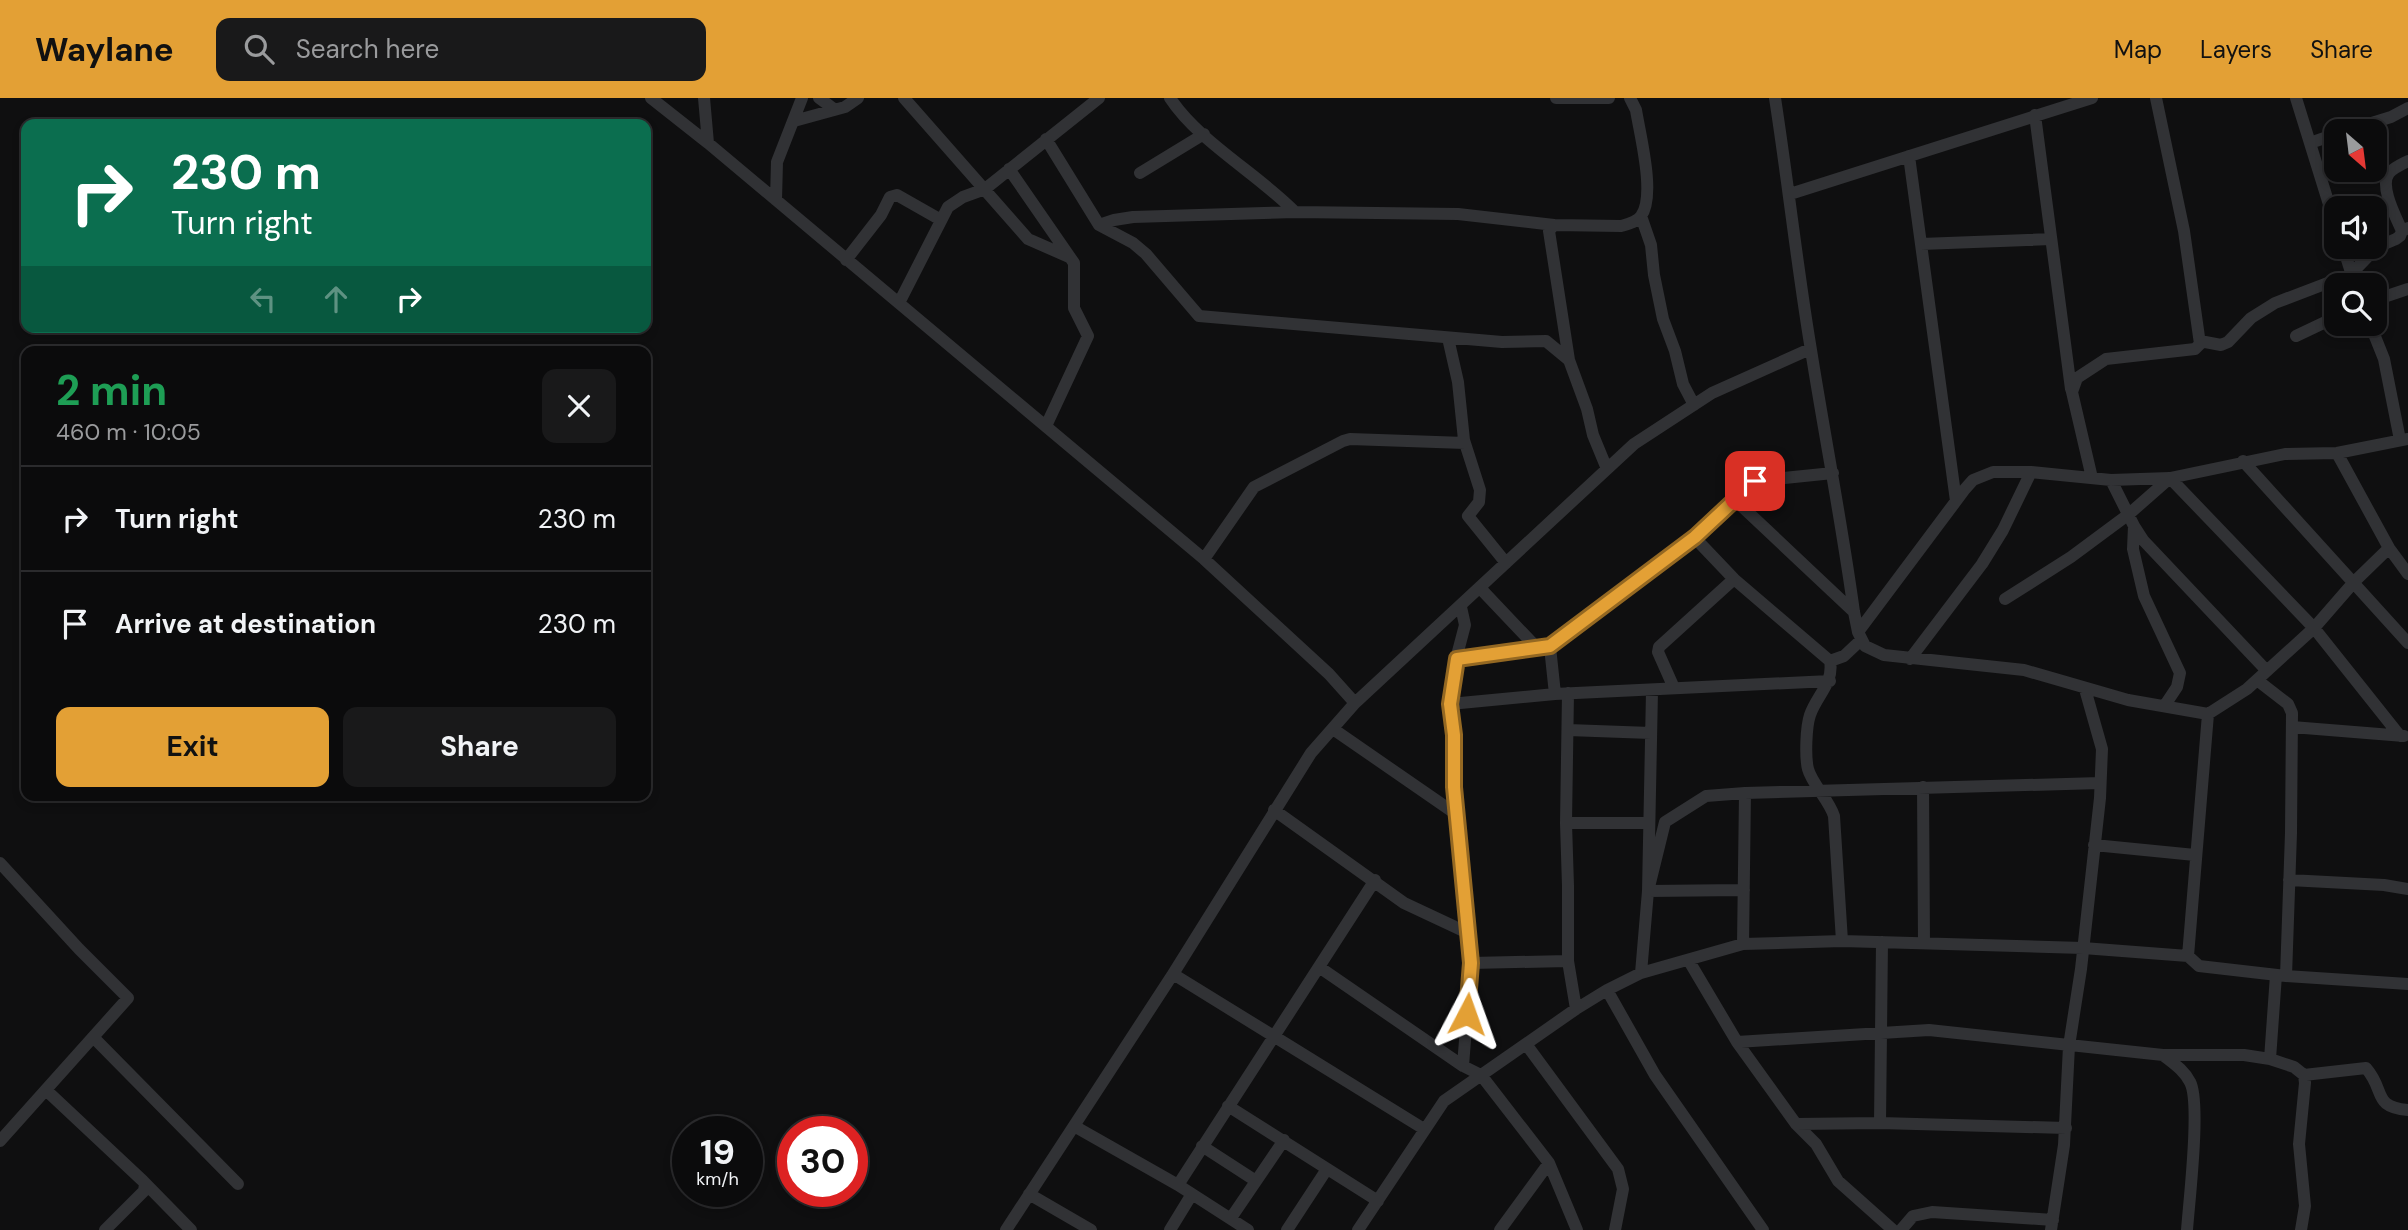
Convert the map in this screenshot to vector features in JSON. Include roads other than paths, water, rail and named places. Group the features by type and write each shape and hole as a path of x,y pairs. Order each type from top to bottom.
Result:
{"street":[{"path":"651,98 1204,559 1329,674 1355,703"},
{"path":"704,98 708,143"},
{"path":"776,200 777,162 802,98"},
{"path":"819,98 834,109"},
{"path":"794,121 845,107 858,98"},
{"path":"904,98 1028,239 1069,258"},
{"path":"899,303 941,220 953,203 985,189 1098,98"},
{"path":"1170,98 1204,134 1295,212"},
{"path":"1556,98 1609,98"},
{"path":"1099,225 1133,217 1295,212 1458,214 1554,225 1621,226 1632,223 1641,216 1648,198 1636,110 1630,98"},
{"path":"1774,98 1790,194 1810,349 1833,473 1853,612 1859,636 1865,646 1884,655 1910,659 2024,670 2128,700 2208,714 2262,675 2314,628 2354,582 2389,548"},
{"path":"1790,194 2092,98"},
{"path":"2072,392 2077,378 2106,359 2195,349 2200,344 2184,231 2157,98"},
{"path":"2296,98 2327,196"},
{"path":"2385,119 2408,108"},
{"path":"2035,115 2072,392 2092,478"},
{"path":"1140,173 1204,134"},
{"path":"2310,143 2324,138"},
{"path":"1046,139 1099,225 1133,243 1146,254 1199,316 1502,342 1546,341 1569,360"},
{"path":"1909,156 1956,501"},
{"path":"2358,273 2377,247 2396,239 2405,229 2388,198 2385,181 2390,172 2408,161"},
{"path":"1009,169 1074,263 1074,308 1088,336 1046,426"},
{"path":"846,261 881,215 890,197 897,195 941,220"},
{"path":"1641,216 1651,244 1663,319 1684,384 1694,405"},
{"path":"1114,220 1116,234"},
{"path":"1554,225 1549,231 1569,360 1607,469"},
{"path":"1921,244 2051,239"},
{"path":"2200,341 2221,345 2228,342 2251,318 2275,303 2324,289"},
{"path":"2387,296 2408,289"},
{"path":"2296,335 2324,322"},
{"path":"1830,661 1844,656 1973,480 1993,472 2031,472 2111,480 2170,478 2285,454 2337,453 2404,440 2384,359 2375,336"},
{"path":"1448,338 1458,382 1465,443 1480,490 1479,502 1468,516 1506,563"},
{"path":"1006,1230 1173,974 1311,753 1355,703 1634,444 1712,393 1810,349"},
{"path":"1204,559 1254,487 1343,441 1350,439 1465,443"},
{"path":"2337,453 2389,548 2408,574"},
{"path":"2244,461 2408,643"},
{"path":"1910,659 1982,564 2003,530 2031,472"},
{"path":"1457,659 1544,647 1695,537 1755,481 1833,473"},
{"path":"2005,599 2132,520 2170,478"},
{"path":"2170,478 2314,628 2404,736"},
{"path":"2111,480 2143,540 2288,704 2292,713 2288,880 2281,975 2270,1059"},
{"path":"1734,499 1853,612"},
{"path":"2132,520 2133,549 2144,596 2180,673 2177,687 2165,705"},
{"path":"1695,537 1734,579 1830,661 1830,681 1811,712 1807,725 1808,770 1830,803 1834,816 1842,941"},
{"path":"1674,688 1658,652 1659,647 1734,579"},
{"path":"1480,588 1544,647 1562,694 1568,730 1568,961 1576,1009"},
{"path":"1461,607 1465,625 1450,704 1454,735 1456,814 1471,963 1463,1066"},
{"path":"1450,704 1562,694 1830,681"},
{"path":"1901,1230 1913,1216 1932,1212 2052,1225 2066,1128 2069,1046 2101,783 2102,749 2085,689"},
{"path":"1641,973 1648,891 1652,691"},
{"path":"2188,956 2208,714"},
{"path":"2292,727 2404,736"},
{"path":"1332,729 1456,814"},
{"path":"1568,730 1651,733"},
{"path":"1648,891 1665,822 1706,796 1820,789 2101,783"},
{"path":"1923,787 1924,943"},
{"path":"1743,944 1745,793"},
{"path":"1274,810 1404,903 1468,933"},
{"path":"1566,823 1649,823"},
{"path":"2094,845 2195,855"},
{"path":"0,863 128,998 0,1141"},
{"path":"1178,1185 1375,880"},
{"path":"2288,880 2384,885 2408,889"},
{"path":"1648,891 1744,890"},
{"path":"1358,1230 1444,1101 1607,990 1641,973 1743,944 1842,941 2083,948 2188,956 2199,966 2408,985"},
{"path":"1880,1123 1882,942"},
{"path":"1471,963 1568,961"},
{"path":"1689,961 1738,1042 1796,1124 1816,1144 1838,1181 1893,1230"},
{"path":"1319,967 1463,1066 1481,1075 1549,1163 1577,1230"},
{"path":"1173,974 1424,1129"},
{"path":"1607,990 1655,1075 1763,1230"},
{"path":"1738,1042 1929,1030 2163,1055 2244,1055 2270,1059 2294,1067 2304,1075 2305,1083 2300,1156 2305,1206 2301,1230"},
{"path":"94,1038 238,1184"},
{"path":"1526,1044 1618,1169 1623,1189 1615,1230"},
{"path":"2163,1055 2181,1068 2192,1083 2195,1107 2187,1230"},
{"path":"2304,1075 2366,1068 2385,1105 2392,1109 2408,1110"},
{"path":"47,1091 191,1230"},
{"path":"1227,1106 1378,1201"},
{"path":"1796,1124 1880,1123 2066,1128"},
{"path":"1074,1126 1178,1185 1248,1230"},
{"path":"1231,1218 1284,1140"},
{"path":"1202,1146 1256,1181"},
{"path":"1500,1230 1549,1163"},
{"path":"1287,1230 1327,1168"},
{"path":"104,1230 144,1191 145,1184"},
{"path":"1029,1194 1091,1230"},
{"path":"1170,1230 1192,1194"}]}
